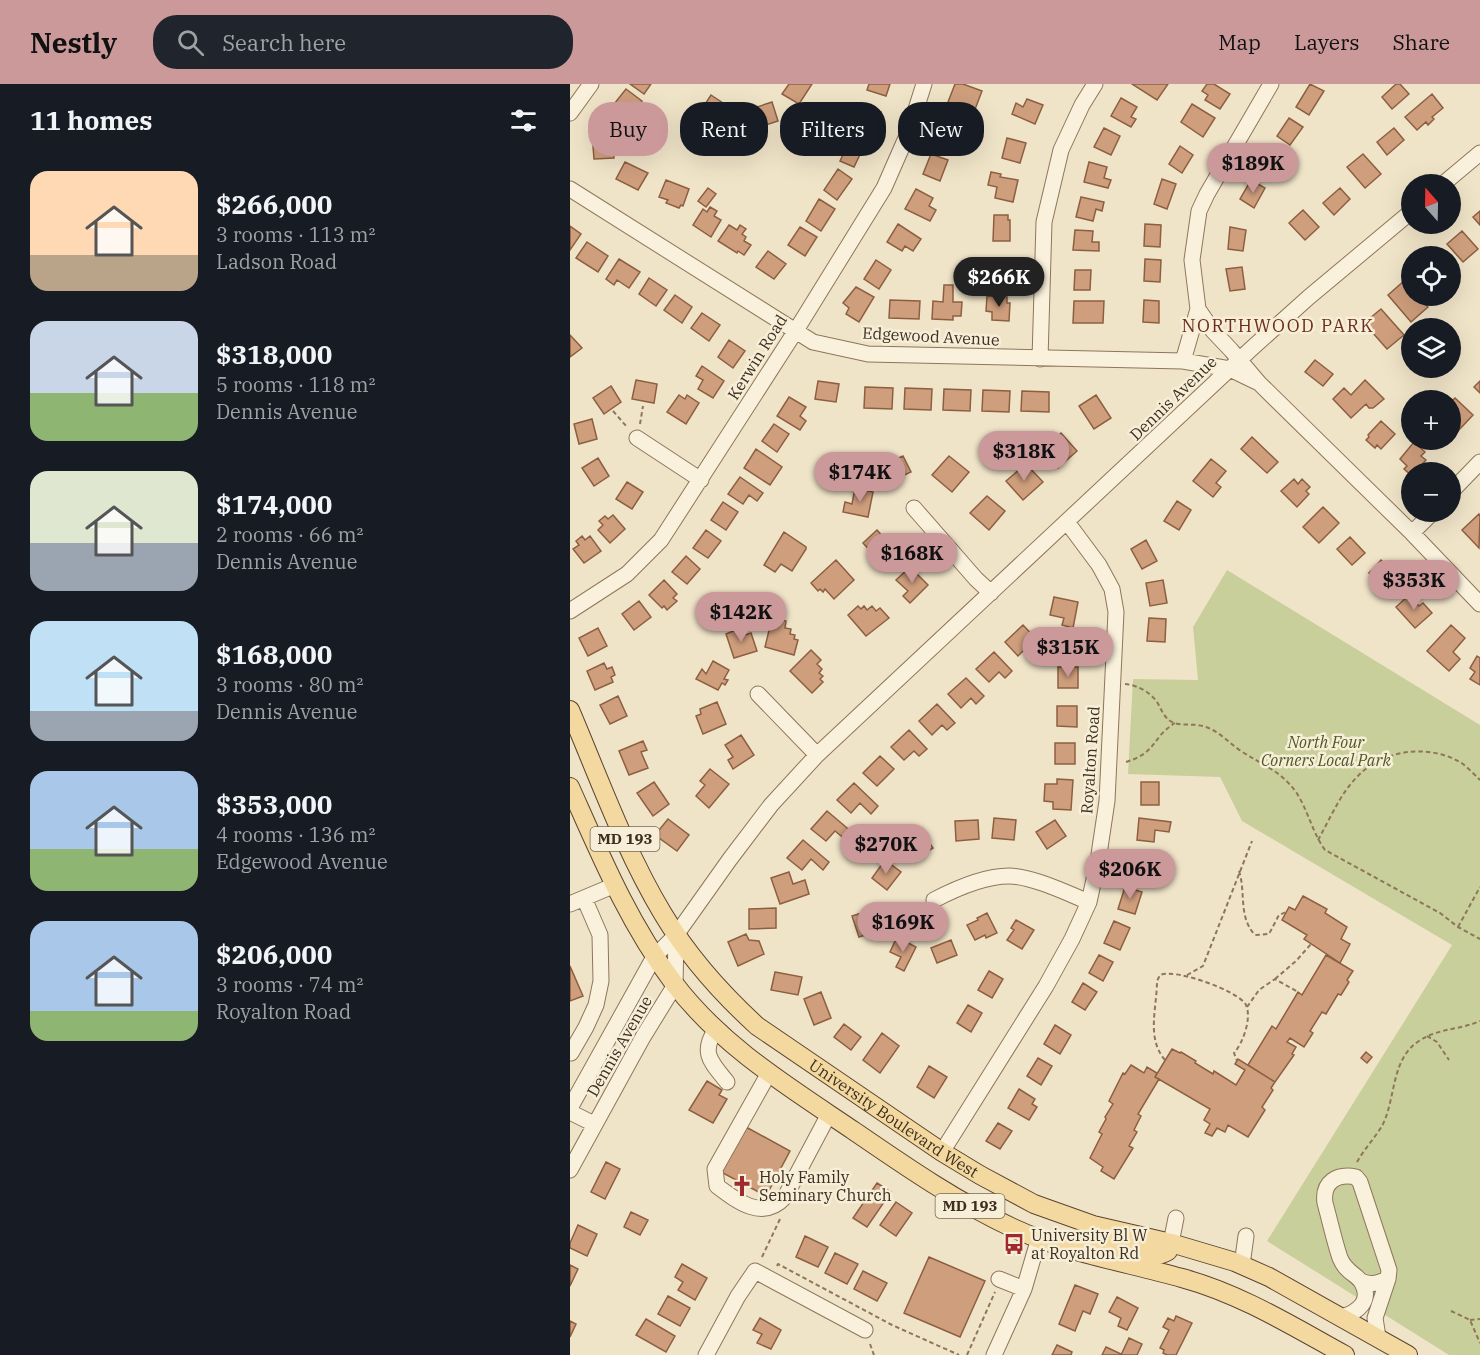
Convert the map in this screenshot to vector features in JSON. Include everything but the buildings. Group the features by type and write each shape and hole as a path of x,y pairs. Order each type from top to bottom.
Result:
{"main road":[{"name":"University Boulevard West","path":"570,710 638,866 676,935 730,1002 757,1026 942,1152 980,1176 1034,1204 1093,1225 1171,1243 1242,1265 1269,1277 1408,1355"},
{"name":"University Boulevard West","path":"570,787 628,914 654,957 675,985 747,1059 957,1198 1013,1228 1075,1251 1182,1278 1227,1294 1253,1304 1345,1355"},
{"path":"1075,1251 1088,1244 1099,1243 1158,1255 1168,1251 1171,1243"}],"street":[{"path":"570,113 591,84"},
{"name":"Kerwin Road","path":"570,611 627,574 661,540 795,332 884,188 909,131 924,84"},
{"path":"1040,359 1044,222 1061,150 1082,105 1095,84"},
{"path":"1183,361 1198,309 1192,260 1199,212 1207,194 1271,84"},
{"path":"1455,174 1480,153"},
{"name":"Edgewood Avenue","path":"570,189 813,342 868,354 1235,364"},
{"name":"Dennis Avenue","path":"570,1110 654,957 676,935 764,814 817,755 1235,364 1309,297 1401,220"},
{"path":"1198,309 1235,364 1259,383 1412,533 1480,604"},
{"path":"637,438 701,480"},
{"path":"1461,482 1480,462"},
{"path":"914,508 991,593"},
{"name":"Royalton Road","path":"942,1152 1046,986 1072,939 1089,902 1098,861 1107,801 1116,612 1112,589 1067,522"},
{"path":"1412,533 1423,522"},
{"path":"758,694 817,755"},
{"path":"934,900 973,883 1009,876 1045,884 1089,902"},
{"path":"593,1067 570,1053 596,1005 601,981 600,934 577,901 615,885"},
{"name":"Dennis Avenue","path":"570,1170 675,985 676,935"},
{"path":"716,1029 707,1044 707,1050 715,1067 727,1082"},
{"path":"769,1074 715,1169 717,1186 757,1210 770,1208 779,1203 829,1114"},
{"path":"570,1110 594,1125"},
{"path":"1378,1337 1375,1318 1388,1278 1389,1270 1360,1182 1356,1177 1343,1176 1329,1183 1324,1193 1341,1260 1347,1271 1367,1284 1378,1283 1388,1278"},
{"path":"1171,1243 1176,1218"},
{"path":"1242,1265 1246,1236"},
{"path":"994,1355 1024,1289 1039,1238"},
{"path":"706,1355 738,1296 760,1273 865,1330"},
{"path":"1342,1317 1353,1314 1362,1306 1365,1294 1361,1281"},
{"path":"998,1282 1024,1289"}],"path":[{"path":"637,438 643,406"},
{"path":"613,411 637,438"},
{"path":"1113,684 1129,684 1140,688 1149,694 1157,702 1162,713 1175,723 1204,726 1216,731 1241,751 1278,772 1305,807 1318,840 1325,850 1440,913 1458,927 1480,939"},
{"path":"1126,762 1141,757 1153,748 1166,728 1175,723"},
{"path":"1318,840 1356,778 1369,766 1389,756 1411,751 1445,756 1463,765 1480,780"},
{"path":"1187,975 1203,966 1252,841"},
{"path":"1239,871 1245,917 1249,929 1255,935 1269,934 1279,915 1286,912"},
{"path":"1458,927 1480,887"},
{"path":"1237,1061 1234,1053 1240,1046 1246,1028 1247,1007 1253,997 1296,961 1312,944"},
{"path":"1165,1060 1154,1041 1153,1028 1157,981 1160,975 1166,972 1201,979 1242,1000 1247,1007"},
{"path":"1275,979 1298,992"},
{"path":"1242,1000 1253,997"},
{"path":"1364,1149 1383,1124 1397,1072 1406,1051 1427,1036 1447,1029 1469,1026 1480,1021"},
{"path":"1427,1036 1437,1042 1449,1060"},
{"path":"760,1273 778,1224"},
{"path":"760,1273 778,1264 892,1325 959,1355"},
{"path":"967,1355 998,1282"},
{"path":"1451,1311 1470,1320 1480,1319"},
{"path":"1470,1320 1480,1343"}],"green space":[{"name":"North Four Corners Local Park","path":"1227,570 1480,725 1480,1355 1449,1355 1267,1241 1452,945 1242,821 1220,777 1128,774 1133,679 1198,680 1193,627"}],"place":[{"name":"Holy Family Seminary Church","path":"742,1186"},
{"name":"University Bl W at Royalton Rd","path":"1014,1244"}],"district":[{"name":"NORTHWOOD PARK","path":"1278,326"}]}
